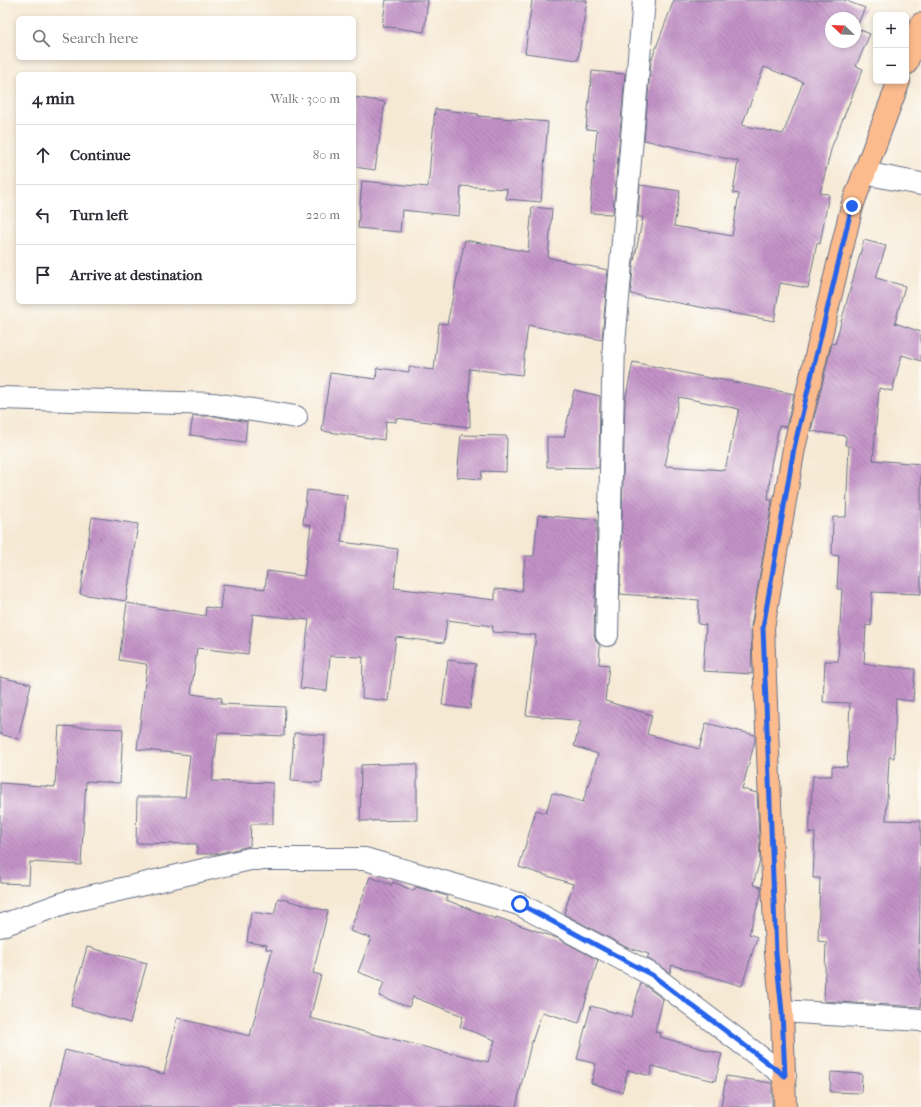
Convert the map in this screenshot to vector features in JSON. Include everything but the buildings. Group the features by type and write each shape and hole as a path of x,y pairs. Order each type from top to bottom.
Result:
{"main road":[{"path":"909,56 921,24"},
{"path":"785,1107 782,1012 776,953 763,628 794,448 852,206 898,84"}],"street":[{"path":"607,635 614,344 644,0"},
{"path":"864,173 921,184"},
{"path":"0,398 215,404 296,417"},
{"path":"0,926 67,902 250,859 365,859 520,904 652,975 785,1076"},
{"path":"782,1012 921,1020"}],"route":[{"path":"520,904 652,975 785,1076 782,1012 776,953 763,628 794,448 852,206"}]}
